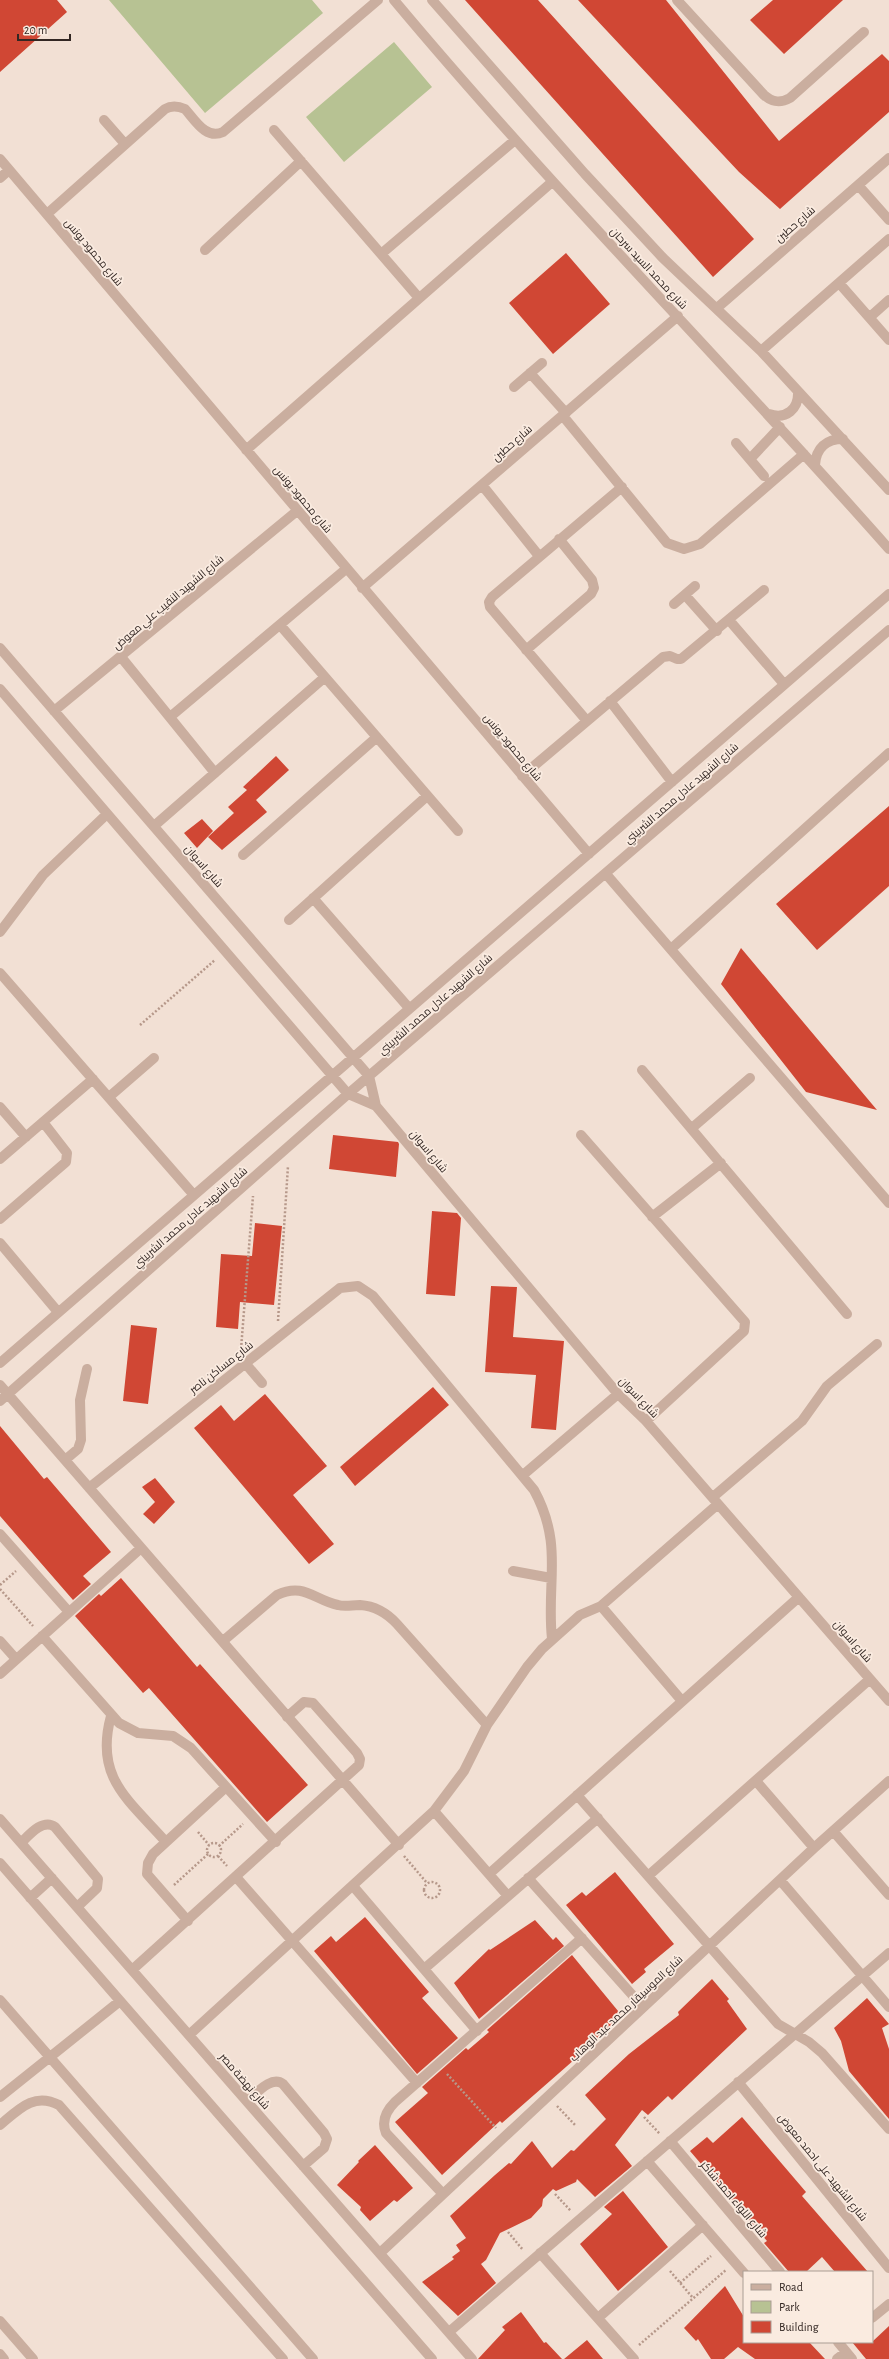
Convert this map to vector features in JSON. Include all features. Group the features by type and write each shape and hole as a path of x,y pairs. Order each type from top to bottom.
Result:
{"street":[{"path":"47,214 165,109 175,106 185,109 206,132 215,135 222,132 366,4 378,0"},
{"name":"شارع محمد السيد سرحان","path":"394,0 552,182 815,465 889,549"},
{"name":"شارع محمد السيد سرحان","path":"432,0 585,174 662,257 761,352 889,490"},
{"path":"677,0 764,95 774,102 780,102 790,98 864,32"},
{"path":"104,120 125,144"},
{"path":"274,130 419,298"},
{"path":"381,254 515,140"},
{"name":"شارع حطين","path":"716,308 889,158"},
{"name":"شارع محمود يونس","path":"0,159 589,854"},
{"path":"205,250 301,162"},
{"path":"0,178 9,170"},
{"path":"246,450 552,182"},
{"path":"858,185 889,220"},
{"path":"761,352 889,239"},
{"path":"839,283 889,340"},
{"path":"870,317 889,300"},
{"name":"شارع حطين","path":"362,588 678,316"},
{"path":"514,387 542,363"},
{"path":"530,373 667,544 679,549 692,548 700,544 804,454"},
{"path":"768,414 782,416 793,410 797,404 798,391"},
{"path":"750,459 780,427"},
{"path":"815,465 815,458 822,445 836,439 843,439"},
{"path":"736,443 764,476"},
{"path":"482,485 539,556"},
{"path":"587,721 490,607 489,602 539,556 622,487"},
{"name":"شارع الشهيد النقيب علي معوض","path":"54,711 297,510"},
{"path":"526,650 591,594 594,588 592,580 559,539"},
{"path":"170,717 346,569"},
{"path":"674,604 695,586"},
{"path":"522,776 663,657 670,656 677,659 681,658 717,631 764,590"},
{"name":"شارع الشهيد عادل محمد الشربيني","path":"0,1363 352,1056 589,854 889,594"},
{"path":"685,595 717,631"},
{"path":"729,620 784,684"},
{"path":"280,625 458,831"},
{"name":"شارع الشهيد عادل محمد الشربيني","path":"4,1397 289,1145 889,630"},
{"name":"شارع اسوان","path":"0,648 369,1076 376,1106"},
{"path":"121,657 215,773"},
{"path":"154,826 325,677"},
{"name":"شارع اسوان","path":"0,689 348,1094 376,1106 618,1394 646,1421 716,1500 889,1701"},
{"path":"610,701 672,782"},
{"path":"243,855 377,737"},
{"path":"671,949 889,753"},
{"path":"289,920 427,796"},
{"path":"0,932 43,875 107,814"},
{"path":"606,874 889,1203"},
{"path":"313,898 409,1008"},
{"path":"0,973 193,1194"},
{"path":"109,1097 154,1058"},
{"path":"642,1070 847,1314"},
{"path":"692,1128 750,1078"},
{"path":"0,1159 93,1079"},
{"path":"0,1107 26,1137"},
{"path":"0,1219 66,1162 67,1153 43,1122"},
{"path":"581,1135 745,1322 744,1331 646,1421"},
{"path":"652,1217 721,1163"},
{"path":"0,1243 58,1312"},
{"name":"شارع مساكن ناصر","path":"89,1488 340,1288 358,1286 373,1296 523,1475"},
{"path":"189,2034 398,1846 434,1811 464,1771 487,1725 512,1686 552,1639 580,1615 601,1606 802,1420 827,1386 877,1344"},
{"path":"243,1366 262,1383"},
{"path":"65,1460 78,1449 81,1440 80,1400 87,1369"},
{"path":"0,1385 4,1397 65,1460 223,1641 398,1846"},
{"path":"552,1639 550,1609 553,1560 548,1523 542,1506 523,1475 618,1394"},
{"path":"0,1534 69,1612"},
{"path":"0,1674 141,1548"},
{"path":"513,1571 551,1578"},
{"path":"223,1641 278,1595 286,1591 304,1591 340,1606 371,1607 381,1611 397,1624 487,1725"},
{"path":"489,1874 799,1597"},
{"path":"601,1606 682,1701"},
{"path":"42,1636 111,1716 128,1729 138,1733 166,1735 180,1739 191,1748 276,1842"},
{"path":"0,1641 16,1659"},
{"path":"648,1876 870,1679"},
{"path":"132,1970 357,1768 360,1759 316,1705 310,1701 301,1704 287,1716"},
{"path":"111,1716 107,1729 106,1749 114,1782 166,1842"},
{"path":"756,1781 814,1848"},
{"name":"شارع الموسيقار محمد عبد الوهاب","path":"380,2253 814,1848 889,1781"},
{"path":"188,1921 147,1874 147,1867 151,1857 226,1787"},
{"path":"577,1795 778,2024 822,2053 889,2129"},
{"path":"434,1811 508,1896"},
{"path":"424,1969 598,1818"},
{"name":"شارع نهضة مصر","path":"0,1819 472,2359"},
{"path":"21,1843 43,1824 49,1824 55,1827 98,1879 97,1888 77,1907"},
{"path":"833,1831 889,1895"},
{"path":"0,1863 427,2357"},
{"path":"236,1877 417,2083"},
{"path":"30,1898 52,1878"},
{"path":"528,1878 644,2007"},
{"path":"780,1880 889,2007"},
{"path":"353,1886 477,2031"},
{"path":"443,2194 386,2133 384,2120 390,2107 582,1938"},
{"path":"449,2332 889,1953"},
{"path":"0,2000 313,2359"},
{"path":"0,2097 120,2000"},
{"path":"247,2101 271,2082 278,2081 283,2084 324,2133 327,2139 324,2148 303,2166"},
{"name":"شارع الشهيد على احمد معوض","path":"738,2082 889,2268"},
{"path":"0,2125 30,2101 46,2100 65,2110 283,2359"},
{"name":"شارع اللواء احمد شاكر","path":"669,2142 779,2271"},
{"path":"647,2161 743,2272"},
{"path":"598,2318 703,2225"},
{"path":"540,2253 632,2356"},
{"path":"873,2317 889,2304"},
{"path":"0,2321 33,2359"},
{"path":"837,2359 844,2348"},
{"path":"0,2354 4,2359"}],"path":[{"path":"140,1026 225,952"},
{"path":"277,1338 289,1145"},
{"path":"243,1366 255,1176"},
{"path":"0,1585 25,1563"},
{"path":"0,1589 42,1636"},
{"path":"219,1846 252,1816"},
{"path":"189,1822 209,1845"},
{"path":"208,1854 213,1857 218,1856 221,1850 219,1846 214,1843 209,1845"},
{"path":"208,1854 207,1848 209,1845"},
{"path":"398,1846 427,1883"},
{"path":"164,1893 208,1854"},
{"path":"435,1882 438,1884 440,1892 436,1898 431,1898 425,1894 424,1886 427,1883 435,1882"},
{"path":"438,2064 504,2137"},
{"path":"548,2096 576,2126"},
{"path":"644,2116 669,2142"},
{"path":"555,2194 579,2220"},
{"path":"508,2232 532,2260"},
{"path":"680,2283 722,2247"},
{"path":"662,2262 693,2298"},
{"path":"632,2356 693,2298 734,2262"}],"green space":[{"path":"109,0 312,0 323,13 205,113"},
{"path":"394,42 432,87 344,162 306,117"}],"building":[{"path":"0,0 57,0 67,12 0,72"},
{"path":"465,0 538,0 754,239 713,277"},
{"path":"578,0 666,0 779,141 882,54 889,61 889,112 780,209 739,172"},
{"path":"773,0 843,0 784,54 750,20"},
{"path":"566,253 610,304 553,354 509,303"},
{"path":"276,756 289,770 256,800 267,812 222,850 208,837 234,813 228,807 247,790 243,787"},
{"path":"889,806 889,886 817,950 776,904"},
{"path":"202,819 213,831 197,848 184,833"},
{"path":"741,948 877,1110 806,1092 721,984"},
{"path":"333,1135 398,1142 396,1177 329,1169"},
{"path":"432,1211 457,1213 461,1218 455,1296 426,1294"},
{"path":"255,1223 282,1226 274,1305 240,1302 238,1329 216,1327 221,1254 252,1256"},
{"path":"491,1286 517,1287 513,1337 564,1341 556,1430 531,1428 536,1375 485,1372"},
{"path":"131,1325 157,1328 148,1404 123,1401"},
{"path":"433,1387 449,1405 355,1486 340,1467"},
{"path":"265,1394 327,1466 293,1495 334,1544 309,1564 194,1428 221,1405 234,1421"},
{"path":"0,1426 44,1479 47,1477 111,1552 83,1576 91,1584 73,1600 0,1516"},
{"path":"155,1478 175,1502 154,1524 143,1514 155,1502 142,1487"},
{"path":"121,1578 197,1667 200,1664 308,1785 267,1822 149,1688 143,1693 75,1616 99,1594 101,1596"},
{"path":"615,1872 674,1944 644,1969 646,1972 632,1984 566,1905 582,1892 586,1896"},
{"path":"365,1917 429,1992 422,1998 458,2038 417,2074 314,1951 331,1936 336,1942"},
{"path":"535,1920 553,1940 556,1937 564,1946 479,2019 454,1983 489,1949 490,1950"},
{"path":"572,1955 623,2017 502,2123 500,2121 442,2175 395,2122 428,2093 422,2087 466,2048 468,2050 489,2032 487,2030"},
{"path":"712,1979 729,1999 727,2001 747,2029 672,2100 668,2096 648,2115 642,2110 615,2145 632,2166 595,2197 577,2179 576,2182 556,2191 553,2189 543,2199 542,2206 531,2218 500,2233 486,2260 481,2264 496,2283 458,2316 422,2282 454,2259 452,2257 460,2251 456,2245 466,2238 450,2216 509,2163 511,2164 532,2141 552,2168 571,2150 574,2151 606,2119 585,2095 629,2054 679,2015 678,2012"},
{"path":"867,1998 889,2024 882,2028 889,2049 889,2119 849,2071 841,2041 834,2028"},
{"path":"742,2117 806,2192 802,2196 867,2271 834,2271 822,2257 807,2271 788,2271 764,2243 767,2241 690,2151 707,2137 713,2143"},
{"path":"375,2145 413,2188 397,2202 394,2200 370,2221 360,2210 361,2207 337,2185 359,2162 358,2161"},
{"path":"623,2191 668,2247 618,2291 580,2244 612,2214 604,2207"},
{"path":"725,2286 743,2315 743,2343 810,2343 825,2359 755,2359 738,2347 724,2359 711,2359 698,2339 696,2341 684,2328"},
{"path":"521,2312 544,2343 546,2342 562,2359 478,2359 505,2330 502,2327"},
{"path":"889,2326 889,2359 866,2359 853,2343 873,2343 873,2341"},
{"path":"587,2340 603,2359 564,2359"}]}
